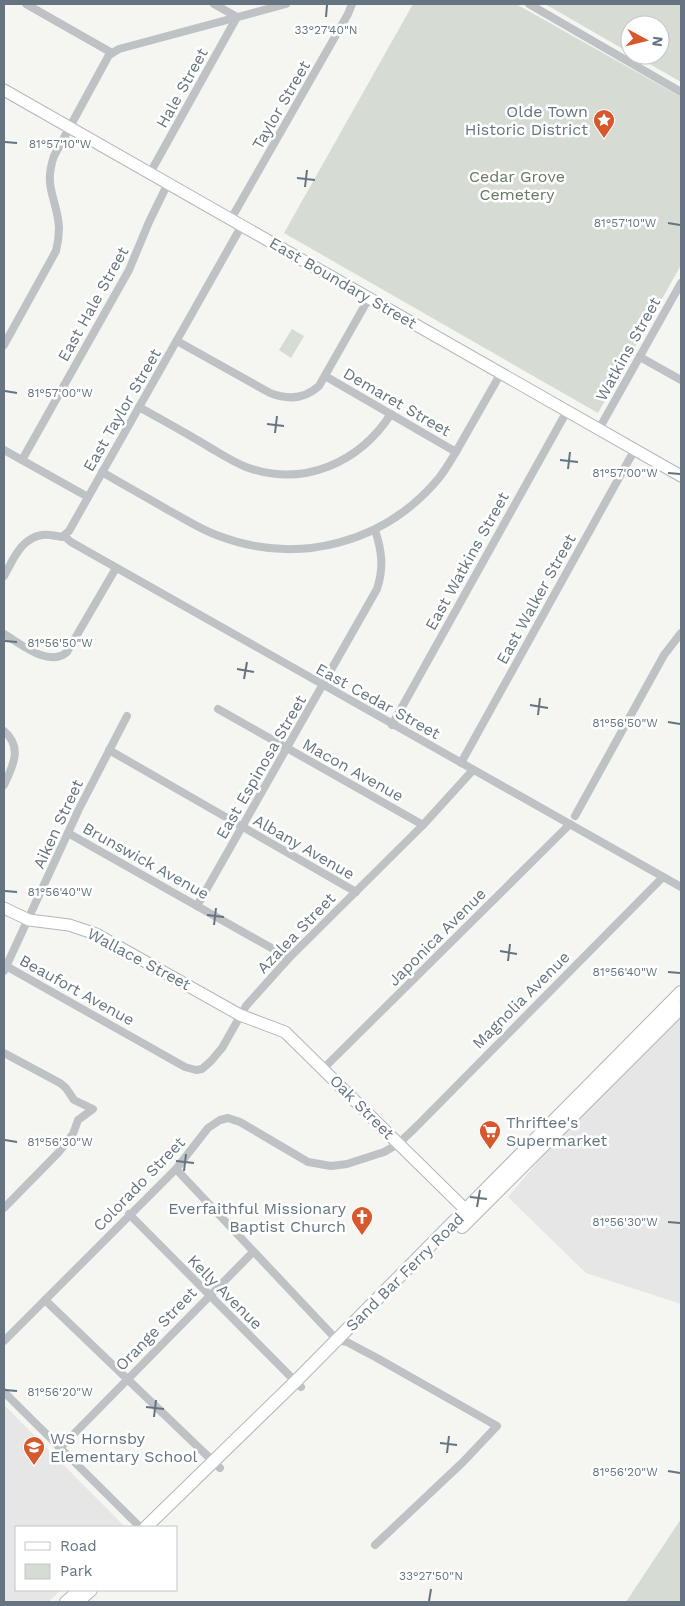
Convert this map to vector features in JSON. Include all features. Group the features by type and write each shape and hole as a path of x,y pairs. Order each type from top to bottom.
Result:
{"main road":[{"name":"East Boundary Street","path":"4,90 681,476"},
{"name":"Wallace Street","path":"4,908 29,920 69,925 96,934 240,1015"},
{"name":"Sand Bar Ferry Road","path":"159,1526 217,1465 469,1213 681,992"},
{"name":"Sand Bar Ferry Road","path":"469,1213 681,1008"},
{"name":"Oak Street","path":"240,1015 285,1032 469,1213"},
{"name":"Sand Bar Ferry Road","path":"147,1526 217,1465"}],"street":[{"path":"26,4 112,53"},
{"path":"214,4 237,17"},
{"path":"4,345 56,251 59,228 49,184 50,168 54,156 105,61 112,53 119,49 286,4"},
{"name":"Taylor Street","path":"232,219 352,4"},
{"path":"528,4 681,92"},
{"name":"Hale Street","path":"150,173 237,17"},
{"name":"East Hale Street","path":"22,460 130,270 149,222 168,183"},
{"name":"East Taylor Street","path":"64,536 69,531 242,225"},
{"name":"Watkins Street","path":"599,429 640,357 678,297 681,283"},
{"path":"177,341 262,390 278,397 295,398 308,394 319,386 369,298"},
{"path":"640,357 681,380"},
{"path":"102,472 196,526 244,544 280,549 309,548 336,543 375,530 400,514 427,491 441,476 501,373"},
{"name":"Demaret Street","path":"325,376 456,452"},
{"path":"139,407 246,467 266,472 288,474 326,468 348,457 361,449 392,414"},
{"name":"East Watkins Street","path":"392,725 567,411"},
{"name":"East Walker Street","path":"461,763 636,449"},
{"path":"4,450 88,497"},
{"name":"East Espinosa Street","path":"197,906 377,589 382,571 382,563 375,530"},
{"path":"4,576 19,549 27,540 41,535 64,536"},
{"name":"East Cedar Street","path":"64,536 71,542 322,686 681,888"},
{"path":"4,634 41,655 48,658 59,658 67,652 116,568"},
{"path":"575,816 664,654 681,633"},
{"name":"Macon Avenue","path":"218,709 423,825"},
{"name":"Aiken Street","path":"5,969 68,833 127,716"},
{"path":"4,731 14,743 16,752 4,785"},
{"name":"Albany Avenue","path":"109,750 356,892"},
{"name":"Azalea Street","path":"134,1038 185,1067 196,1070 202,1068 216,1056 249,1002 288,958 423,825 473,770"},
{"name":"Japonica Avenue","path":"323,1069 570,824"},
{"name":"Brunswick Avenue","path":"68,833 288,958"},
{"name":"Magnolia Avenue","path":"398,1144 663,877"},
{"name":"Beaufort Avenue","path":"5,969 134,1038"},
{"path":"4,1052 60,1084 66,1088 74,1100 93,1109 78,1120 73,1134 58,1153 4,1208"},
{"name":"Colorado Street","path":"4,1341 176,1169 208,1128 220,1120 228,1118 245,1124 302,1159 316,1164 338,1166 347,1164 384,1152 398,1144"},
{"path":"176,1169 253,1252 342,1341 498,1426 463,1462 375,1545"},
{"name":"Kelly Avenue","path":"129,1214 298,1385"},
{"name":"Orange Street","path":"60,1449 253,1252"},
{"path":"45,1300 217,1465"},
{"path":"4,1392 139,1526"}],"shaded area":[{"path":"681,1003 681,1304 586,1273 508,1197 575,1118"},
{"name":"WS Hornsby Elementary School","path":"4,1405 124,1526 15,1526 15,1591 60,1591 48,1602 4,1602"}],"green space":[{"name":"Cedar Grove Cemetery","path":"413,4 516,4 620,63 620,65 624,65 681,97 681,265 598,413 284,233"},
{"path":"545,4 681,4 681,82 651,65 670,65 670,15 620,15 620,47"},
{"path":"292,329 304,336 291,358 279,350"},
{"path":"681,1519 681,1602 626,1602"}],"place":[{"name":"Olde Town Historic District","path":"604,139"},
{"name":"Thriftee's Supermarket","path":"490,1150"},
{"name":"Everfaithful Missionary Baptist Church","path":"362,1236"},
{"name":"WS Hornsby Elementary School","path":"34,1466"}]}
